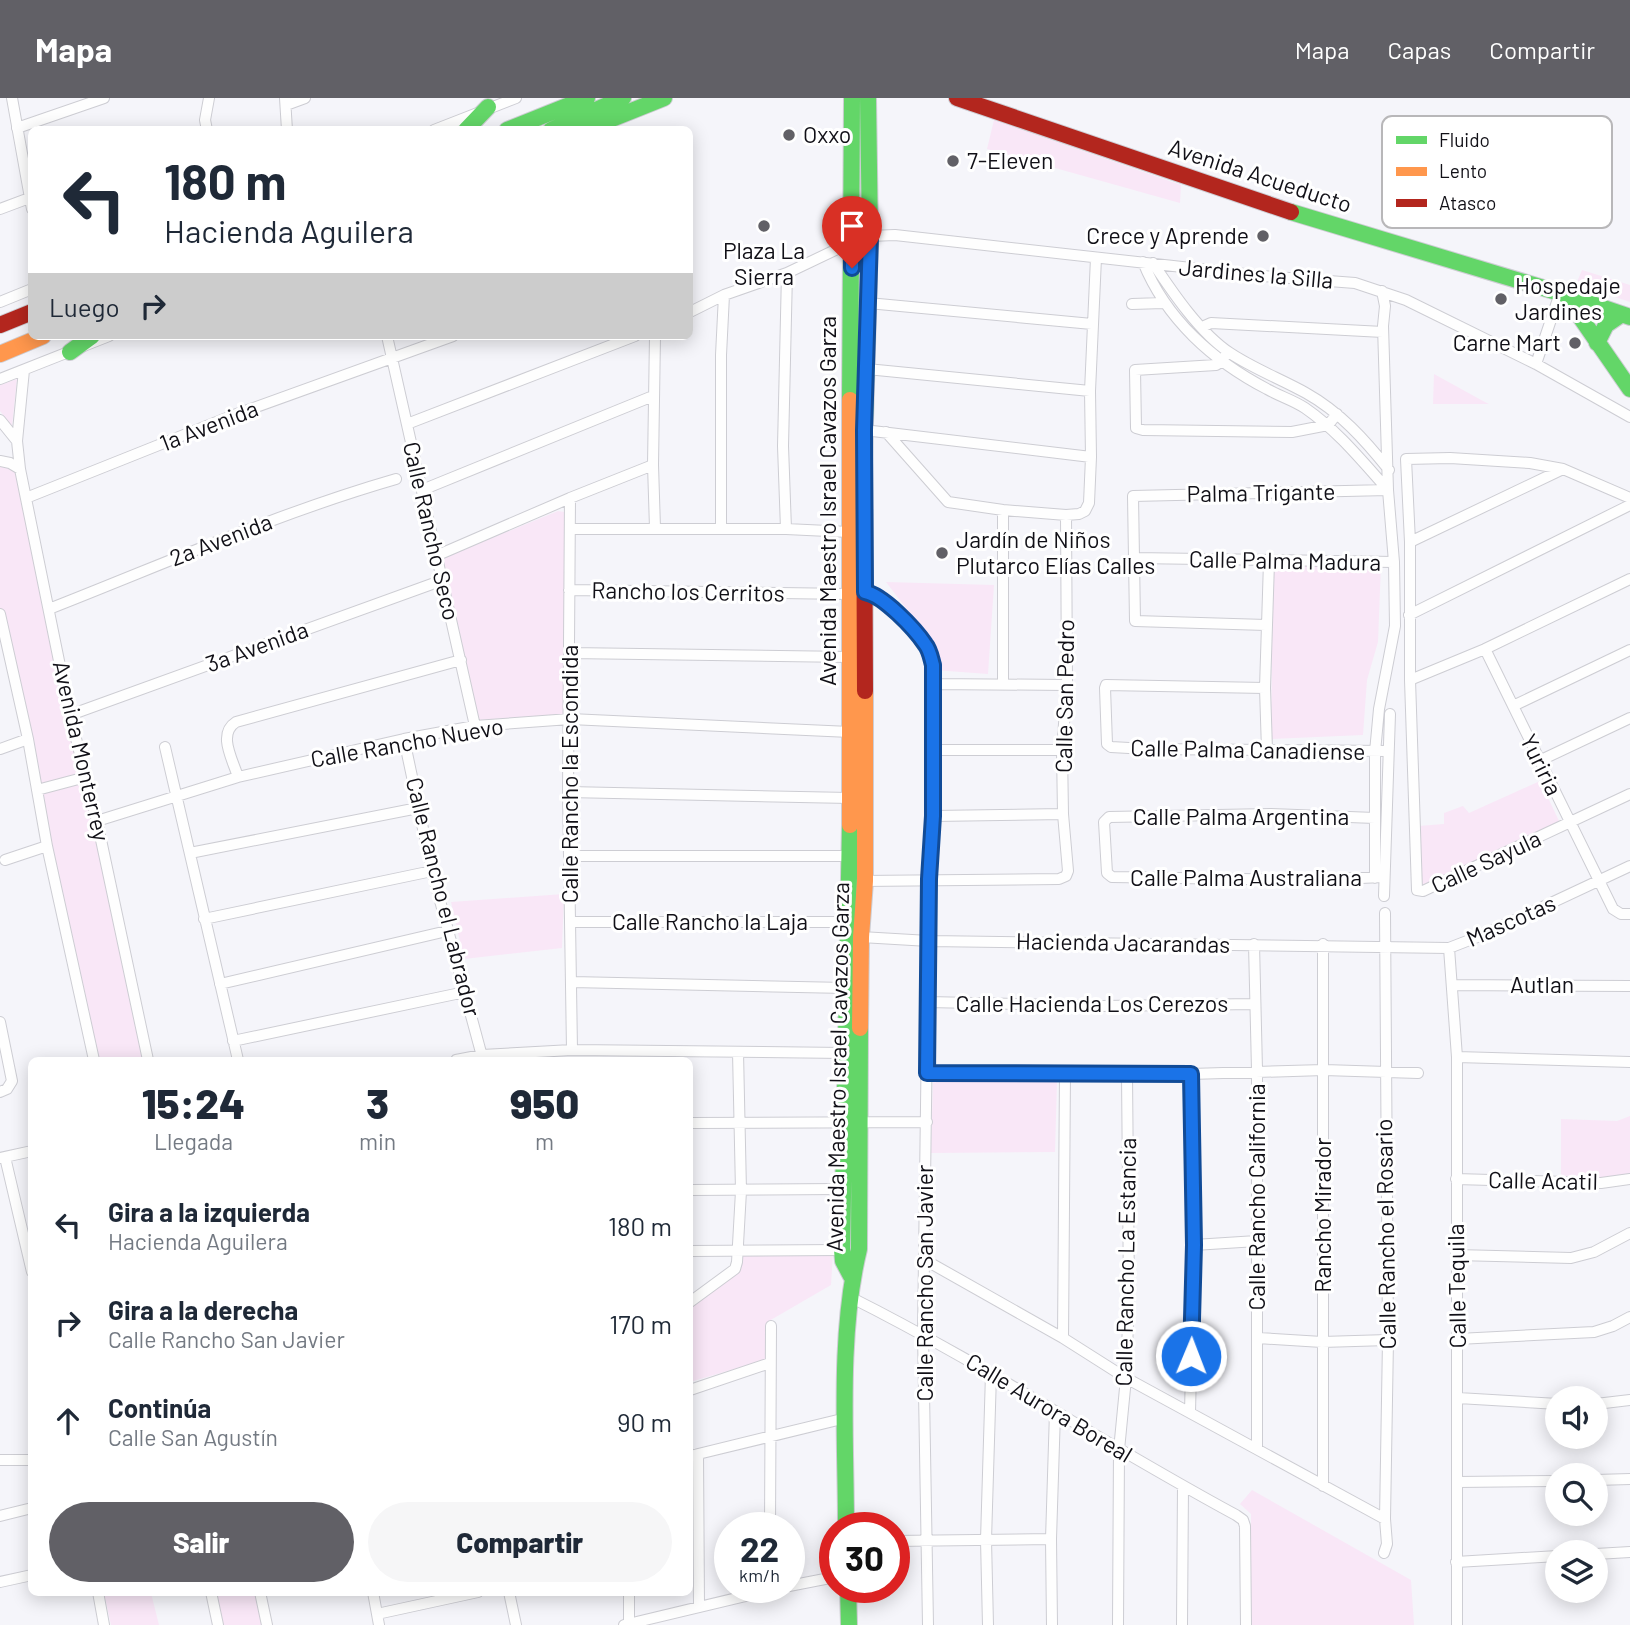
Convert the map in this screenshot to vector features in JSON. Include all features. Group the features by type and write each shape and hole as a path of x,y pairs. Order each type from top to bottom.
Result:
{"street":[{"path":"12,98 28,185"},
{"path":"17,128 104,98"},
{"path":"206,125 209,98"},
{"path":"287,126 286,102 305,98"},
{"path":"443,126 516,98"},
{"path":"507,126 562,98"},
{"path":"517,126 587,98"},
{"path":"560,126 623,98"},
{"path":"594,126 664,98"},
{"name":"Avenida Maestro Israel Cavazos Garza","path":"851,1276 859,1249 844,1053 849,922 857,881 850,856 850,657 858,593 849,532 852,98"},
{"name":"Avenida Maestro Israel Cavazos Garza","path":"851,1276 843,1261 842,1189 851,1122 861,937 857,881 858,593 870,236 868,98"},
{"name":"Avenida Acueducto","path":"957,98 1317,220 1626,316"},
{"path":"470,126 488,107"},
{"path":"0,209 28,202"},
{"name":"Jardines la Silla","path":"693,310 724,295 787,273 870,236 914,236 1263,276 1355,282 1406,300 1536,364 1630,417"},
{"path":"886,432 948,502 1003,510 1066,515 1082,513 1089,503 1090,391 1096,258"},
{"path":"1148,263 1163,303 1194,337 1222,362 1268,390 1298,403 1328,425 1388,490"},
{"path":"1148,263 1202,327 1228,352 1307,394 1337,414 1389,470"},
{"path":"786,529 783,446 787,273"},
{"path":"0,302 28,291"},
{"path":"1382,291 1385,306 1383,332 1395,626 1379,709 1375,752 1375,818 1379,877 1384,896"},
{"path":"1562,294 1630,389"},
{"path":"1536,364 1562,294"},
{"path":"720,528 724,295"},
{"path":"868,303 1092,324"},
{"path":"1132,304 1163,303"},
{"path":"0,325 28,314"},
{"path":"1597,343 1610,320 1626,316"},
{"path":"1202,327 1211,323 1383,332"},
{"path":"0,354 33,340"},
{"path":"70,352 86,340"},
{"path":"0,379 98,340"},
{"name":"Calle Rancho Seco","path":"388,340 475,726"},
{"name":"1a Avenida","path":"26,498 234,415 442,340"},
{"path":"407,424 625,340"},
{"path":"655,340 655,528"},
{"path":"1228,352 1222,362 1208,366 1135,369 1137,429 1292,432 1328,425 1337,414"},
{"path":"867,369 1090,391"},
{"name":"Avenida Monterrey","path":"24,370 17,441 20,469 70,715 97,821 147,1057"},
{"path":"422,490 653,396"},
{"path":"0,420 17,441"},
{"path":"864,430 1091,457"},
{"path":"1630,498 1563,469 1495,460 1406,459 1410,542 1410,680 1485,649 1630,579"},
{"path":"0,461 20,469"},
{"path":"438,555 570,498 653,466"},
{"path":"1410,542 1563,469"},
{"name":"2a Avenida","path":"49,609 155,565 307,508 396,479"},
{"name":"Palma Trigante","path":"1134,558 1134,496 1388,490"},
{"name":"Calle Rancho la Escondida","path":"570,498 568,792 572,1050"},
{"path":"1409,615 1630,505"},
{"path":"1003,510 1003,684"},
{"name":"Calle San Pedro","path":"929,879 1059,879 1066,876 1068,871 1063,814 1062,750 1067,685 1066,515"},
{"path":"570,529 720,528 849,532"},
{"path":"1134,558 1135,620 1266,625"},
{"name":"Calle Palma Madura","path":"1134,558 1394,562"},
{"path":"1267,750 1265,688 1269,562"},
{"name":"3a Avenida","path":"70,715 443,580"},
{"name":"Rancho los Cerritos","path":"569,590 858,593"},
{"name":"Calle Rancho San Javier","path":"858,593 875,595 883,602 925,644 933,665 933,816 929,879 923,1334 928,1625"},
{"path":"0,614 93,1057"},
{"name":"Yuriria","path":"1485,649 1613,909 1621,914 1630,914"},
{"path":"1513,706 1630,650"},
{"path":"570,653 850,657"},
{"path":"238,777 226,740 230,726 243,718 461,660"},
{"name":"Calle Sayula","path":"1410,680 1419,891 1630,794"},
{"path":"933,684 1067,685"},
{"name":"Calle Palma Canadiense","path":"1265,688 1107,685 1108,746 1147,749 1388,751"},
{"path":"1379,877 1390,714"},
{"path":"1539,761 1630,718"},
{"name":"Calle Rancho Nuevo","path":"97,821 238,777 475,726 570,719 850,732"},
{"path":"0,749 28,738"},
{"name":"Calle Rancho el Labrador","path":"404,740 432,871 483,1057"},
{"path":"165,747 236,1057"},
{"path":"932,751 1062,750"},
{"path":"37,790 86,777"},
{"path":"568,792 850,797"},
{"path":"190,853 418,808"},
{"path":"933,816 1063,814"},
{"name":"Calle Palma Argentina","path":"1109,877 1104,822 1107,818 1271,814 1375,818"},
{"path":"5,860 47,846"},
{"path":"570,856 850,856"},
{"name":"Mascotas","path":"1385,947 1449,948 1485,934 1630,866"},
{"path":"204,919 432,871"},
{"name":"Calle Palma Australiana","path":"1109,877 1312,880 1379,877"},
{"path":"857,881 929,879"},
{"name":"Calle Rancho el Rosario","path":"1384,1553 1387,1544 1385,1518 1388,1340 1384,1071 1385,913"},
{"name":"Calle Rancho la Laja","path":"571,922 849,922"},
{"path":"220,984 447,931"},
{"name":"Hacienda Jacarandas","path":"861,937 929,941 1323,944 1385,947"},
{"name":"Calle Rancho California","path":"1254,944 1257,1070 1257,1449"},
{"name":"Rancho Mirador","path":"1323,944 1323,1486"},
{"name":"Calle Tequila","path":"1449,948 1457,1057 1457,1625"},
{"path":"572,982 846,988"},
{"name":"Autlan","path":"1453,985 1630,986"},
{"path":"233,1041 465,992"},
{"name":"Calle Hacienda Los Cerezos","path":"928,1002 1101,1006 1255,1004"},
{"path":"0,1022 12,1081 0,1092"},
{"path":"494,1057 572,1050 844,1053"},
{"path":"693,1300 735,1269 741,1191 738,1052"},
{"path":"1457,1057 1630,1062"},
{"path":"927,1073 1191,1074 1324,1070 1418,1073"},
{"path":"1063,1338 1065,1073"},
{"name":"Calle Rancho La Estancia","path":"1118,1625 1119,1450 1126,1378 1129,1295 1127,1074"},
{"path":"1190,1412 1194,1245 1191,1074"},
{"path":"693,1123 927,1122"},
{"path":"28,1152 3,1158 28,1256"},
{"name":"Calle Acatil","path":"1456,1179 1601,1183 1630,1179"},
{"path":"693,1190 842,1189"},
{"path":"1456,1255 1572,1258 1594,1252 1630,1233"},
{"path":"1194,1245 1257,1241"},
{"path":"693,1251 842,1250"},
{"path":"925,1260 1063,1338 1126,1378 1385,1518"},
{"path":"846,1512 851,1276"},
{"name":"Calle Aurora Boreal","path":"850,1297 923,1334 1119,1450 1236,1515 1244,1523 1246,1625"},
{"path":"1458,1339 1594,1332 1630,1317"},
{"path":"770,1512 771,1326"},
{"path":"1258,1338 1322,1342 1388,1340"},
{"path":"693,1389 770,1363"},
{"path":"988,1625 986,1540 991,1374"},
{"path":"1458,1398 1545,1403"},
{"path":"1608,1403 1630,1400"},
{"path":"1052,1625 1051,1539 1055,1412"},
{"path":"699,1607 694,1455 846,1418"},
{"path":"0,1460 28,1460"},
{"path":"1608,1480 1630,1479"},
{"path":"1457,1482 1545,1480"},
{"path":"1182,1625 1184,1486"},
{"path":"0,1516 28,1509"},
{"path":"910,1542 1051,1539"},
{"path":"1608,1553 1630,1552"},
{"path":"1456,1562 1545,1557"},
{"path":"0,1582 28,1576"},
{"path":"99,1596 103,1625"},
{"path":"212,1596 218,1625"},
{"path":"261,1596 267,1625"},
{"path":"374,1596 378,1619 463,1596"},
{"path":"510,1596 516,1625"},
{"path":"629,1596 626,1624 715,1603"},
{"path":"848,1603 849,1625"}],"shaded area":[{"path":"994,120 1181,185 1180,203 987,149"},
{"path":"1582,270 1630,285 1630,302 1576,284"},
{"path":"1434,374 1483,401 1489,404 1433,404"},
{"path":"17,379 12,426 0,411 0,385"},
{"path":"0,461 20,469 147,1057 94,1057 0,615"},
{"path":"558,511 564,512 564,714 479,720 443,558"},
{"path":"1381,564 1378,642 1367,680 1363,735 1271,739 1273,565"},
{"path":"886,582 994,585 988,674 934,670 933,644"},
{"path":"1540,781 1560,823 1420,886 1419,826 1444,824 1444,813 1463,806 1469,813"},
{"path":"564,894 562,948 464,959 451,902"},
{"path":"933,1080 1057,1081 1055,1152 931,1153"},
{"path":"1630,1116 1630,1174 1623,1177 1561,1178 1561,1119 1617,1121"},
{"path":"738,1251 833,1253 831,1285 769,1321 768,1359 693,1381 693,1303 735,1269"},
{"path":"1252,1490 1411,1580 1414,1625 1251,1625 1251,1514 1240,1504"},
{"path":"105,1596 152,1596 159,1625 111,1625"},
{"path":"210,1596 263,1596 270,1625 216,1625"}],"traffic: fast":[{"path":"517,126 587,98"},
{"path":"560,126 623,98"},
{"path":"594,126 664,98"},
{"path":"850,400 852,98"},
{"path":"864,458 870,236 868,98"},
{"path":"470,126 488,107"},
{"path":"1291,212 1560,293 1630,317"},
{"path":"1565,295 1630,389"},
{"path":"1597,343 1606,325 1622,314"},
{"path":"70,352 86,340"},
{"path":"850,825 842,1250 843,1261 851,1276"},
{"path":"846,1512 846,1352 852,1282 859,1249 860,1028"},
{"path":"848,1603 849,1625"}],"traffic: slow":[{"path":"0,354 33,340"},
{"path":"850,400 850,825"},
{"path":"860,1028 865,881 865,691"}],"traffic: jam":[{"path":"957,98 1291,212"},
{"path":"0,325 28,314"},
{"path":"864,458 865,691"}],"place":[{"name":"Oxxo","path":"789,135"},
{"name":"7-Eleven","path":"953,161"},
{"name":"Plaza La Sierra","path":"764,226"},
{"name":"Crece y Aprende","path":"1263,236"},
{"name":"Hospedaje Jardines","path":"1501,299"},
{"name":"Carne Mart","path":"1575,343"},
{"name":"Jardín de Niños Plutarco Elías Calles","path":"942,553"}],"route":[{"path":"852,268 852,242 870,236 864,430 865,592 875,595 922,640 928,648 933,665 933,816 929,879 927,1073 1191,1074 1194,1245 1191,1356"}]}
